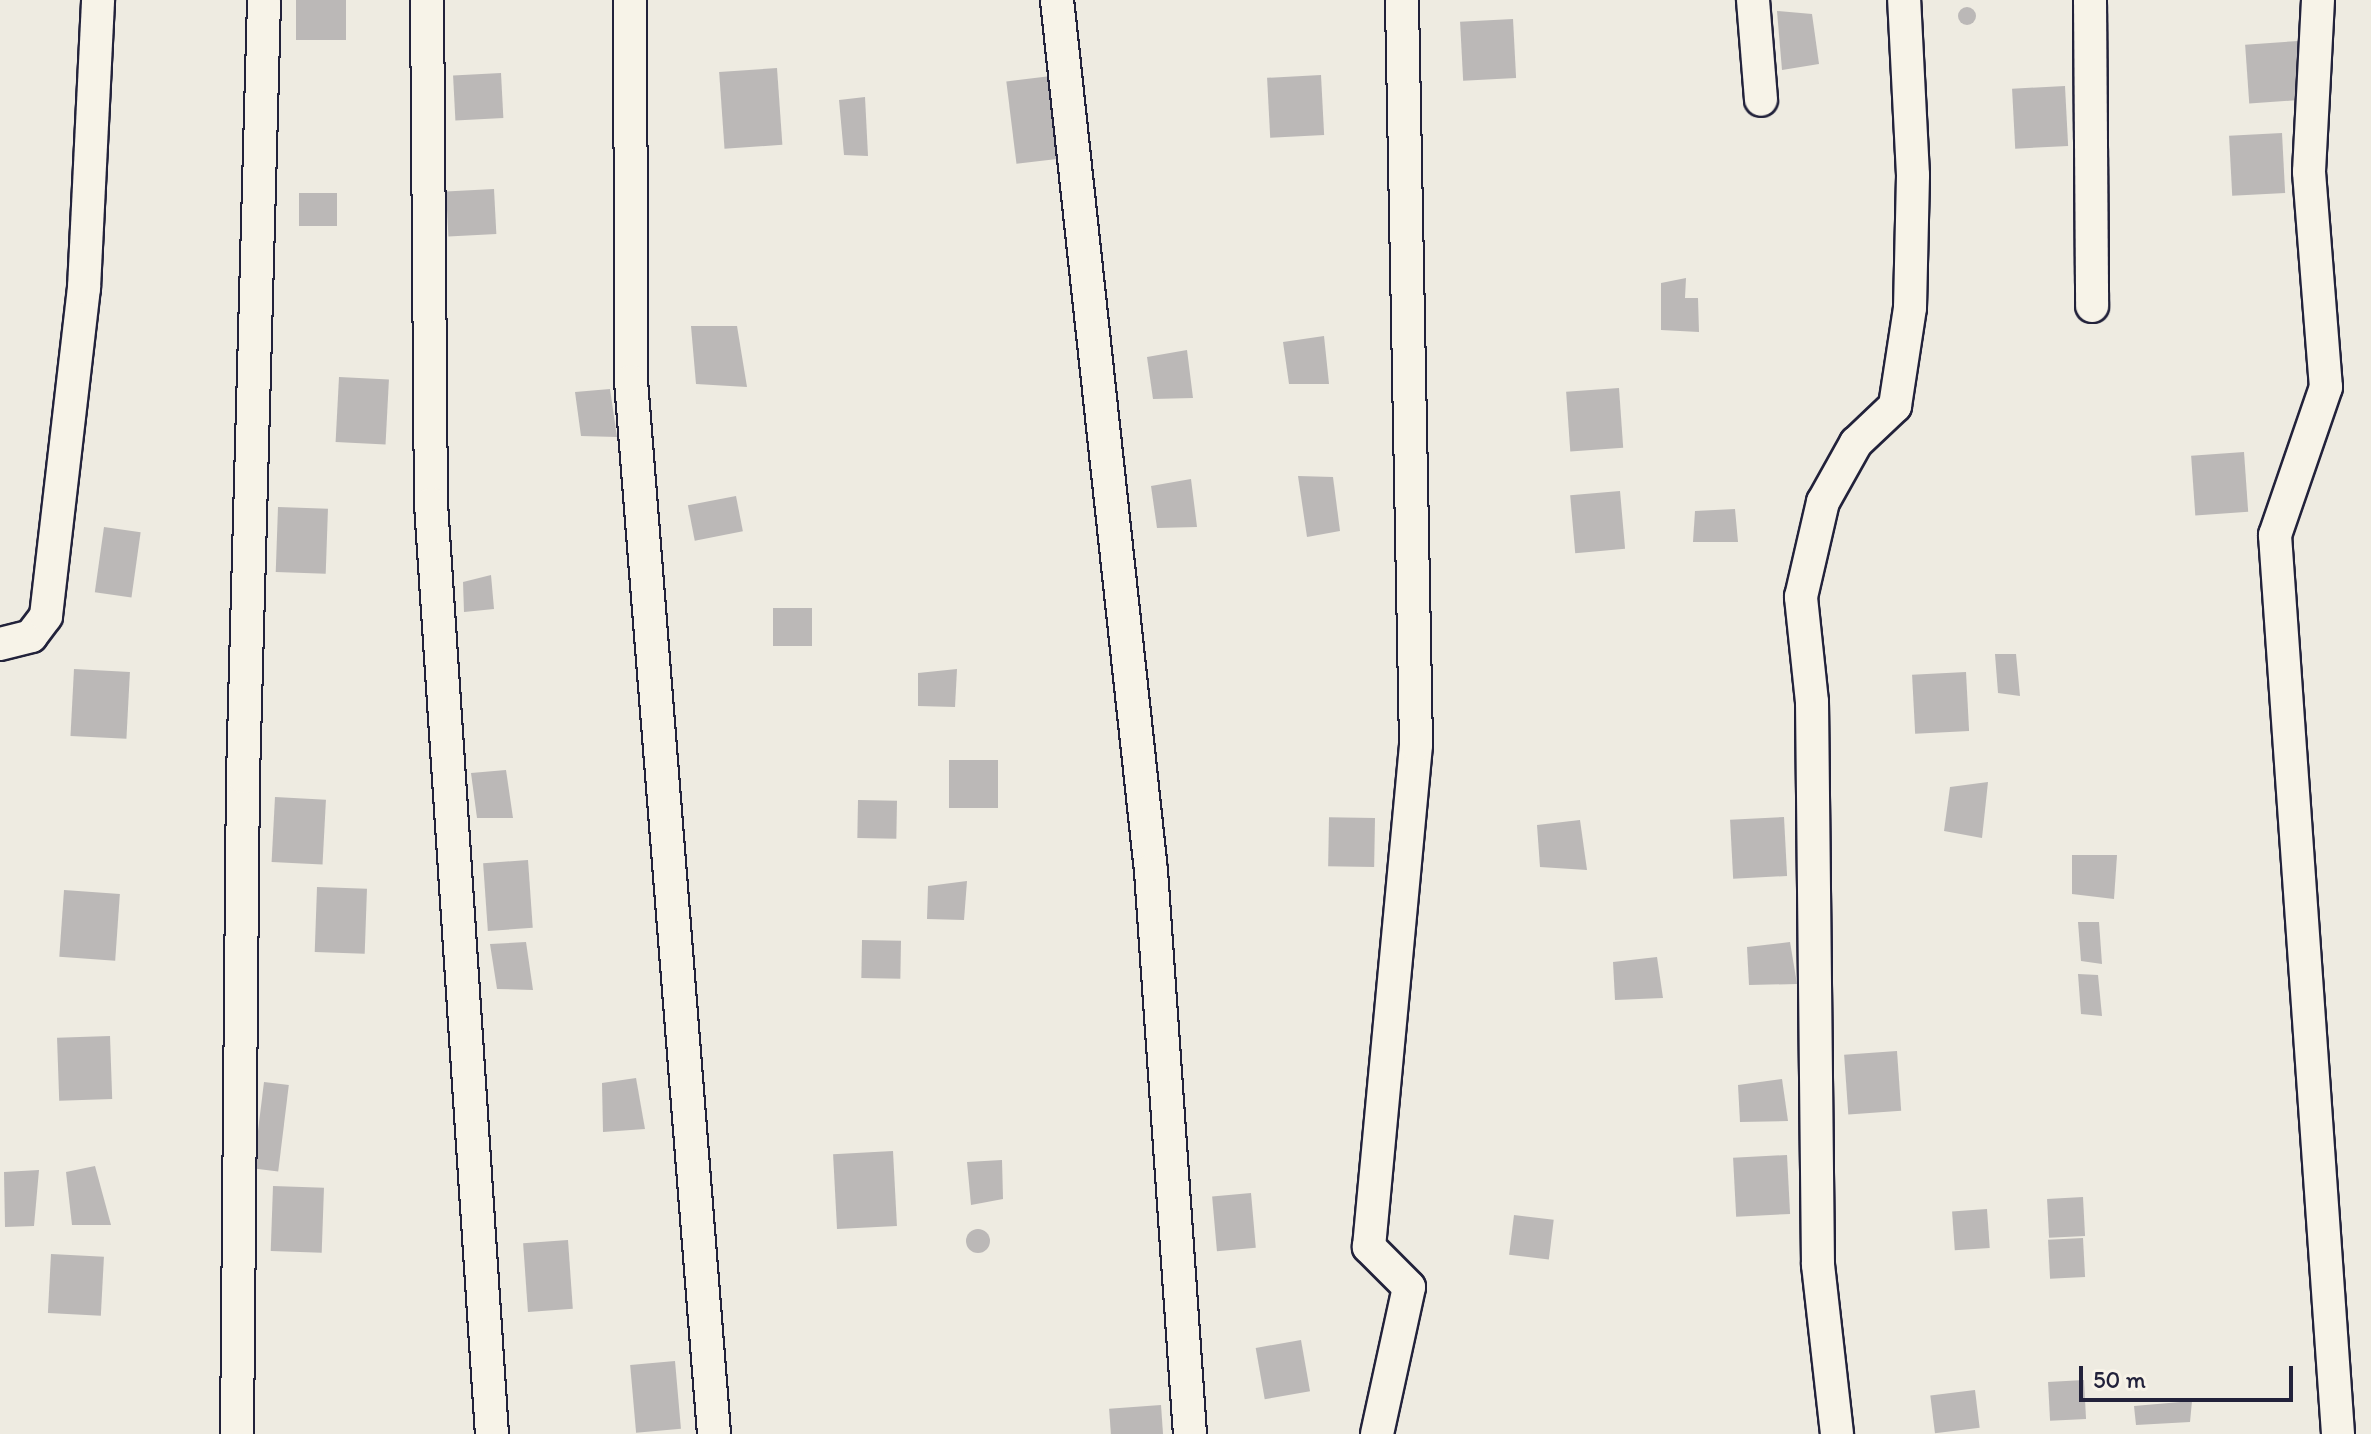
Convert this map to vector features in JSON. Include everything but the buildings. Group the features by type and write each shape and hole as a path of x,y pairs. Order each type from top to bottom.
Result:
{"street":[{"path":"0,644 31,636 46,616 84,288 98,0"},
{"path":"237,1434 243,777 264,0"},
{"path":"427,0 431,504 492,1434"},
{"path":"630,0 631,381 714,1434"},
{"path":"1057,0 1151,871 1190,1434"},
{"path":"1377,1434 1409,1287 1369,1247 1416,745 1402,0"},
{"path":"1753,0 1761,100"},
{"path":"1837,1434 1818,1265 1812,702 1801,597 1823,502 1856,443 1895,406 1911,293 1913,175 1904,0"},
{"path":"2090,0 2092,306"},
{"path":"2318,0 2309,172 2326,387 2275,535 2338,1434"}]}
